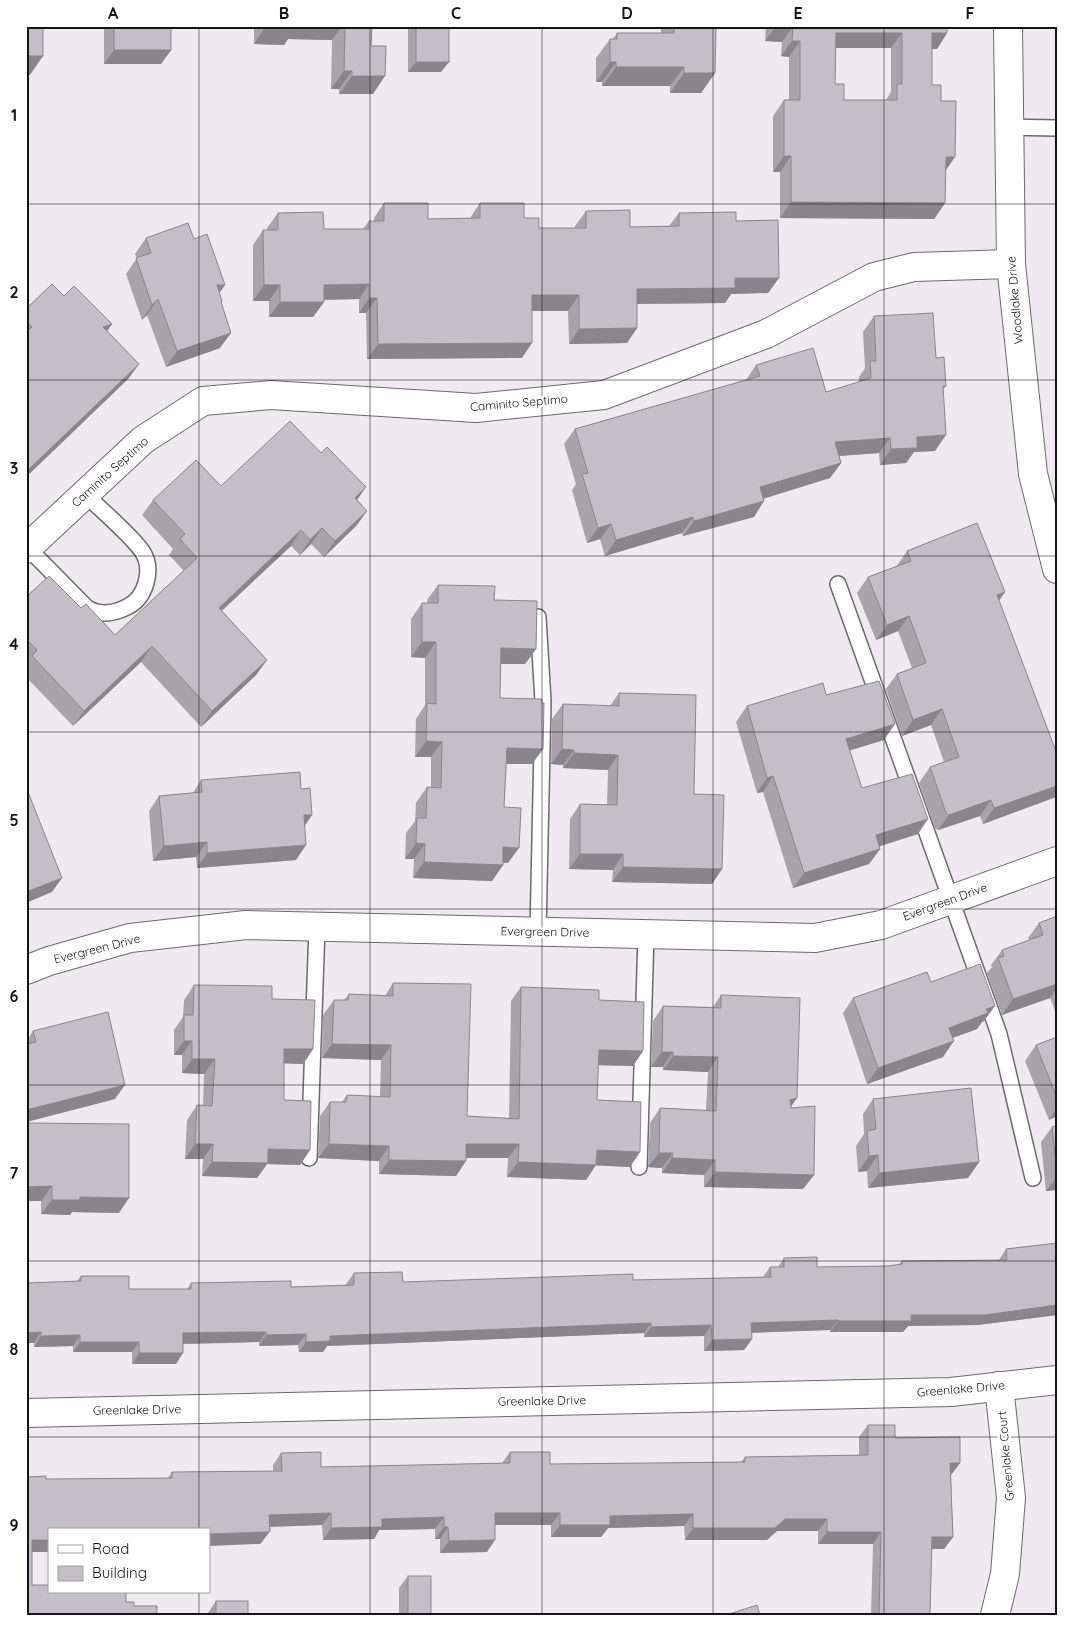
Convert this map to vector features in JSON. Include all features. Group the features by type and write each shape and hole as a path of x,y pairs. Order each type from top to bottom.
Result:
{"street":[{"name":"Woodlake Drive","path":"1008,26 1011,264 1034,474 1055,554"},
{"name":"Caminito Septimo","path":"27,549 143,440 203,402 271,395 476,408 604,395 766,334 874,277 914,267 1011,264"},
{"name":"Evergreen Drive","path":"26,970 49,961 130,938 246,925 815,938 881,925 1057,861"},
{"name":"Greenlake Drive","path":"26,1413 951,1392 1057,1380"},
{"name":"Greenlake Court","path":"995,1615 1005,1574 1011,1498 999,1386"}],"lane":[{"path":"1009,127 1057,128"},
{"path":"27,549 87,608 96,613 120,610 135,602 145,586 148,572 142,551 85,494"},
{"path":"838,584 999,1034 1033,1178"},
{"path":"538,617 543,701 538,932"},
{"path":"310,1158 317,927"},
{"path":"639,1167 646,935"}],"building":[{"path":"26,26 43,26 43,56 26,56"},
{"path":"114,26 171,26 171,50 114,50"},
{"path":"345,26 372,26 371,46 386,46 385,76 352,76 352,71 344,71"},
{"path":"416,26 449,26 449,62 416,62"},
{"path":"674,26 716,26 715,73 684,73 684,67 616,67 616,62 610,62 610,39 617,39 617,33 674,33"},
{"path":"793,26 947,26 947,33 932,33 932,85 941,85 941,101 956,101 955,157 946,157 945,203 791,202 791,156 784,156 784,100 800,100 800,41 792,41","holes":["836,33 902,33 902,84 897,84 897,100 844,100 844,84 835,84"]},
{"path":"384,203 428,203 428,219 480,218 480,203 524,203 524,218 539,218 539,228 586,228 586,211 630,210 630,227 679,226 679,213 736,212 736,221 778,220 779,278 735,278 735,288 637,289 637,328 579,329 579,295 532,295 532,343 378,344 377,298 369,298 369,284 324,285 324,302 280,302 280,285 264,285 263,230 278,230 278,213 323,212 324,229 369,229 369,221 384,221"},
{"path":"188,223 194,239 207,234 225,285 217,285 231,333 177,351 158,299 152,305 136,258 151,253 146,238"},
{"path":"52,284 64,296 74,286 112,324 103,327 139,364 28,470 26,469 26,332 32,327 26,322 26,309"},
{"path":"933,313 936,358 944,357 946,386 943,386 946,435 917,437 917,448 891,449 890,438 835,442 841,463 760,487 764,501 694,521 693,517 616,540 611,524 598,528 582,474 588,473 575,429 760,376 756,365 813,348 826,392 871,378 870,361 876,361 874,316"},
{"path":"290,421 321,453 327,447 366,487 355,498 367,511 335,541 322,528 310,540 301,530 219,608 267,660 212,711 152,646 84,711 32,656 37,650 26,639 26,597 49,576 81,608 86,604 115,635 197,558 180,539 185,534 153,500 196,460 221,486"},
{"path":"977,523 1005,592 997,595 1057,754 1057,786 994,808 991,800 949,815 946,813 930,767 959,757 942,709 913,720 897,674 926,663 909,616 887,625 868,577 911,561 907,551"},
{"path":"438,585 495,586 494,600 537,601 536,649 501,648 500,698 542,699 542,703 544,703 543,749 507,748 504,807 521,808 519,848 503,847 503,865 424,862 425,844 416,843 417,818 426,818 427,787 441,788 442,742 426,741 427,703 436,704 436,642 422,642 422,603 438,603"},
{"path":"879,681 895,724 846,739 862,788 912,774 928,819 876,835 880,849 804,873 773,776 767,778 747,706 823,683 826,695"},
{"path":"619,693 696,695 694,794 724,795 722,869 623,867 623,854 580,854 580,804 617,805 618,755 574,753 574,750 562,749 563,704 619,706"},
{"path":"300,772 301,789 310,788 312,815 304,815 306,845 207,853 207,842 164,846 159,796 202,792 201,780"},
{"path":"26,787 62,878 26,892"},
{"path":"1057,916 1057,984 1013,999 998,958 1004,956 1002,950 1043,935 1039,923"},
{"path":"980,964 995,1006 986,1009 988,1013 949,1028 954,1041 878,1068 853,998 927,972 931,982"},
{"path":"393,983 471,984 467,1116 519,1119 521,987 599,990 599,1000 644,1002 643,1051 599,1050 597,1100 641,1102 640,1152 597,1150 596,1165 518,1162 519,1144 466,1144 466,1161 389,1160 389,1146 329,1144 330,1102 346,1102 347,1095 390,1097 391,1045 332,1044 334,1000 348,1000 349,994 393,996"},
{"path":"194,985 272,986 272,999 315,1000 313,1049 284,1049 284,1100 311,1101 310,1150 268,1149 268,1163 212,1162 213,1144 195,1144 197,1105 212,1106 215,1059 192,1059 192,1041 184,1041 184,1015 193,1015"},
{"path":"721,995 800,998 797,1098 790,1100 791,1108 815,1106 814,1175 715,1172 715,1160 672,1158 673,1153 659,1153 660,1108 716,1111 718,1057 673,1056 673,1052 662,1052 663,1006 721,1008"},
{"path":"108,1012 125,1085 26,1110 26,1044 36,1042 33,1031"},
{"path":"1057,1037 1057,1098 1036,1045"},
{"path":"971,1088 979,1162 879,1173 878,1155 869,1156 867,1131 876,1129 873,1099"},
{"path":"26,1123 129,1124 129,1198 80,1197 80,1200 52,1200 52,1186 26,1187"},
{"path":"1057,1126 1057,1172 1052,1127"},
{"path":"1057,1243 1057,1305 985,1315 911,1315 911,1321 838,1320 751,1323 752,1339 712,1340 711,1325 651,1327 651,1323 330,1336 330,1341 306,1342 306,1334 266,1335 266,1332 183,1333 183,1353 139,1353 139,1342 80,1342 80,1335 41,1336 41,1332 26,1333 26,1283 81,1281 81,1276 129,1276 129,1289 191,1289 191,1283 291,1281 291,1287 354,1285 354,1273 402,1272 403,1282 633,1274 633,1280 771,1277 770,1267 784,1267 784,1258 817,1257 817,1267 888,1266 902,1264 902,1261 1007,1260 1006,1249"},
{"path":"868,1425 895,1425 895,1438 960,1437 960,1463 950,1463 953,1537 932,1537 930,1615 879,1615 881,1532 827,1532 827,1519 785,1519 775,1528 693,1528 693,1514 610,1516 610,1525 560,1525 560,1513 495,1513 495,1540 449,1541 448,1527 444,1527 444,1517 382,1519 382,1527 331,1528 331,1513 269,1515 270,1531 268,1532 210,1534 210,1528 48,1528 48,1540 32,1540 32,1585 48,1585 48,1594 126,1594 126,1602 134,1602 134,1606 157,1606 157,1615 26,1615 26,1474 27,1477 46,1476 46,1479 172,1478 172,1472 282,1471 281,1453 321,1452 321,1467 510,1463 510,1452 550,1452 550,1464 745,1462 745,1457 868,1455"},
{"path":"408,1576 431,1576 431,1615 408,1615"},
{"path":"216,1601 248,1601 248,1615 216,1615"},
{"path":"757,1605 760,1615 726,1615"}]}
